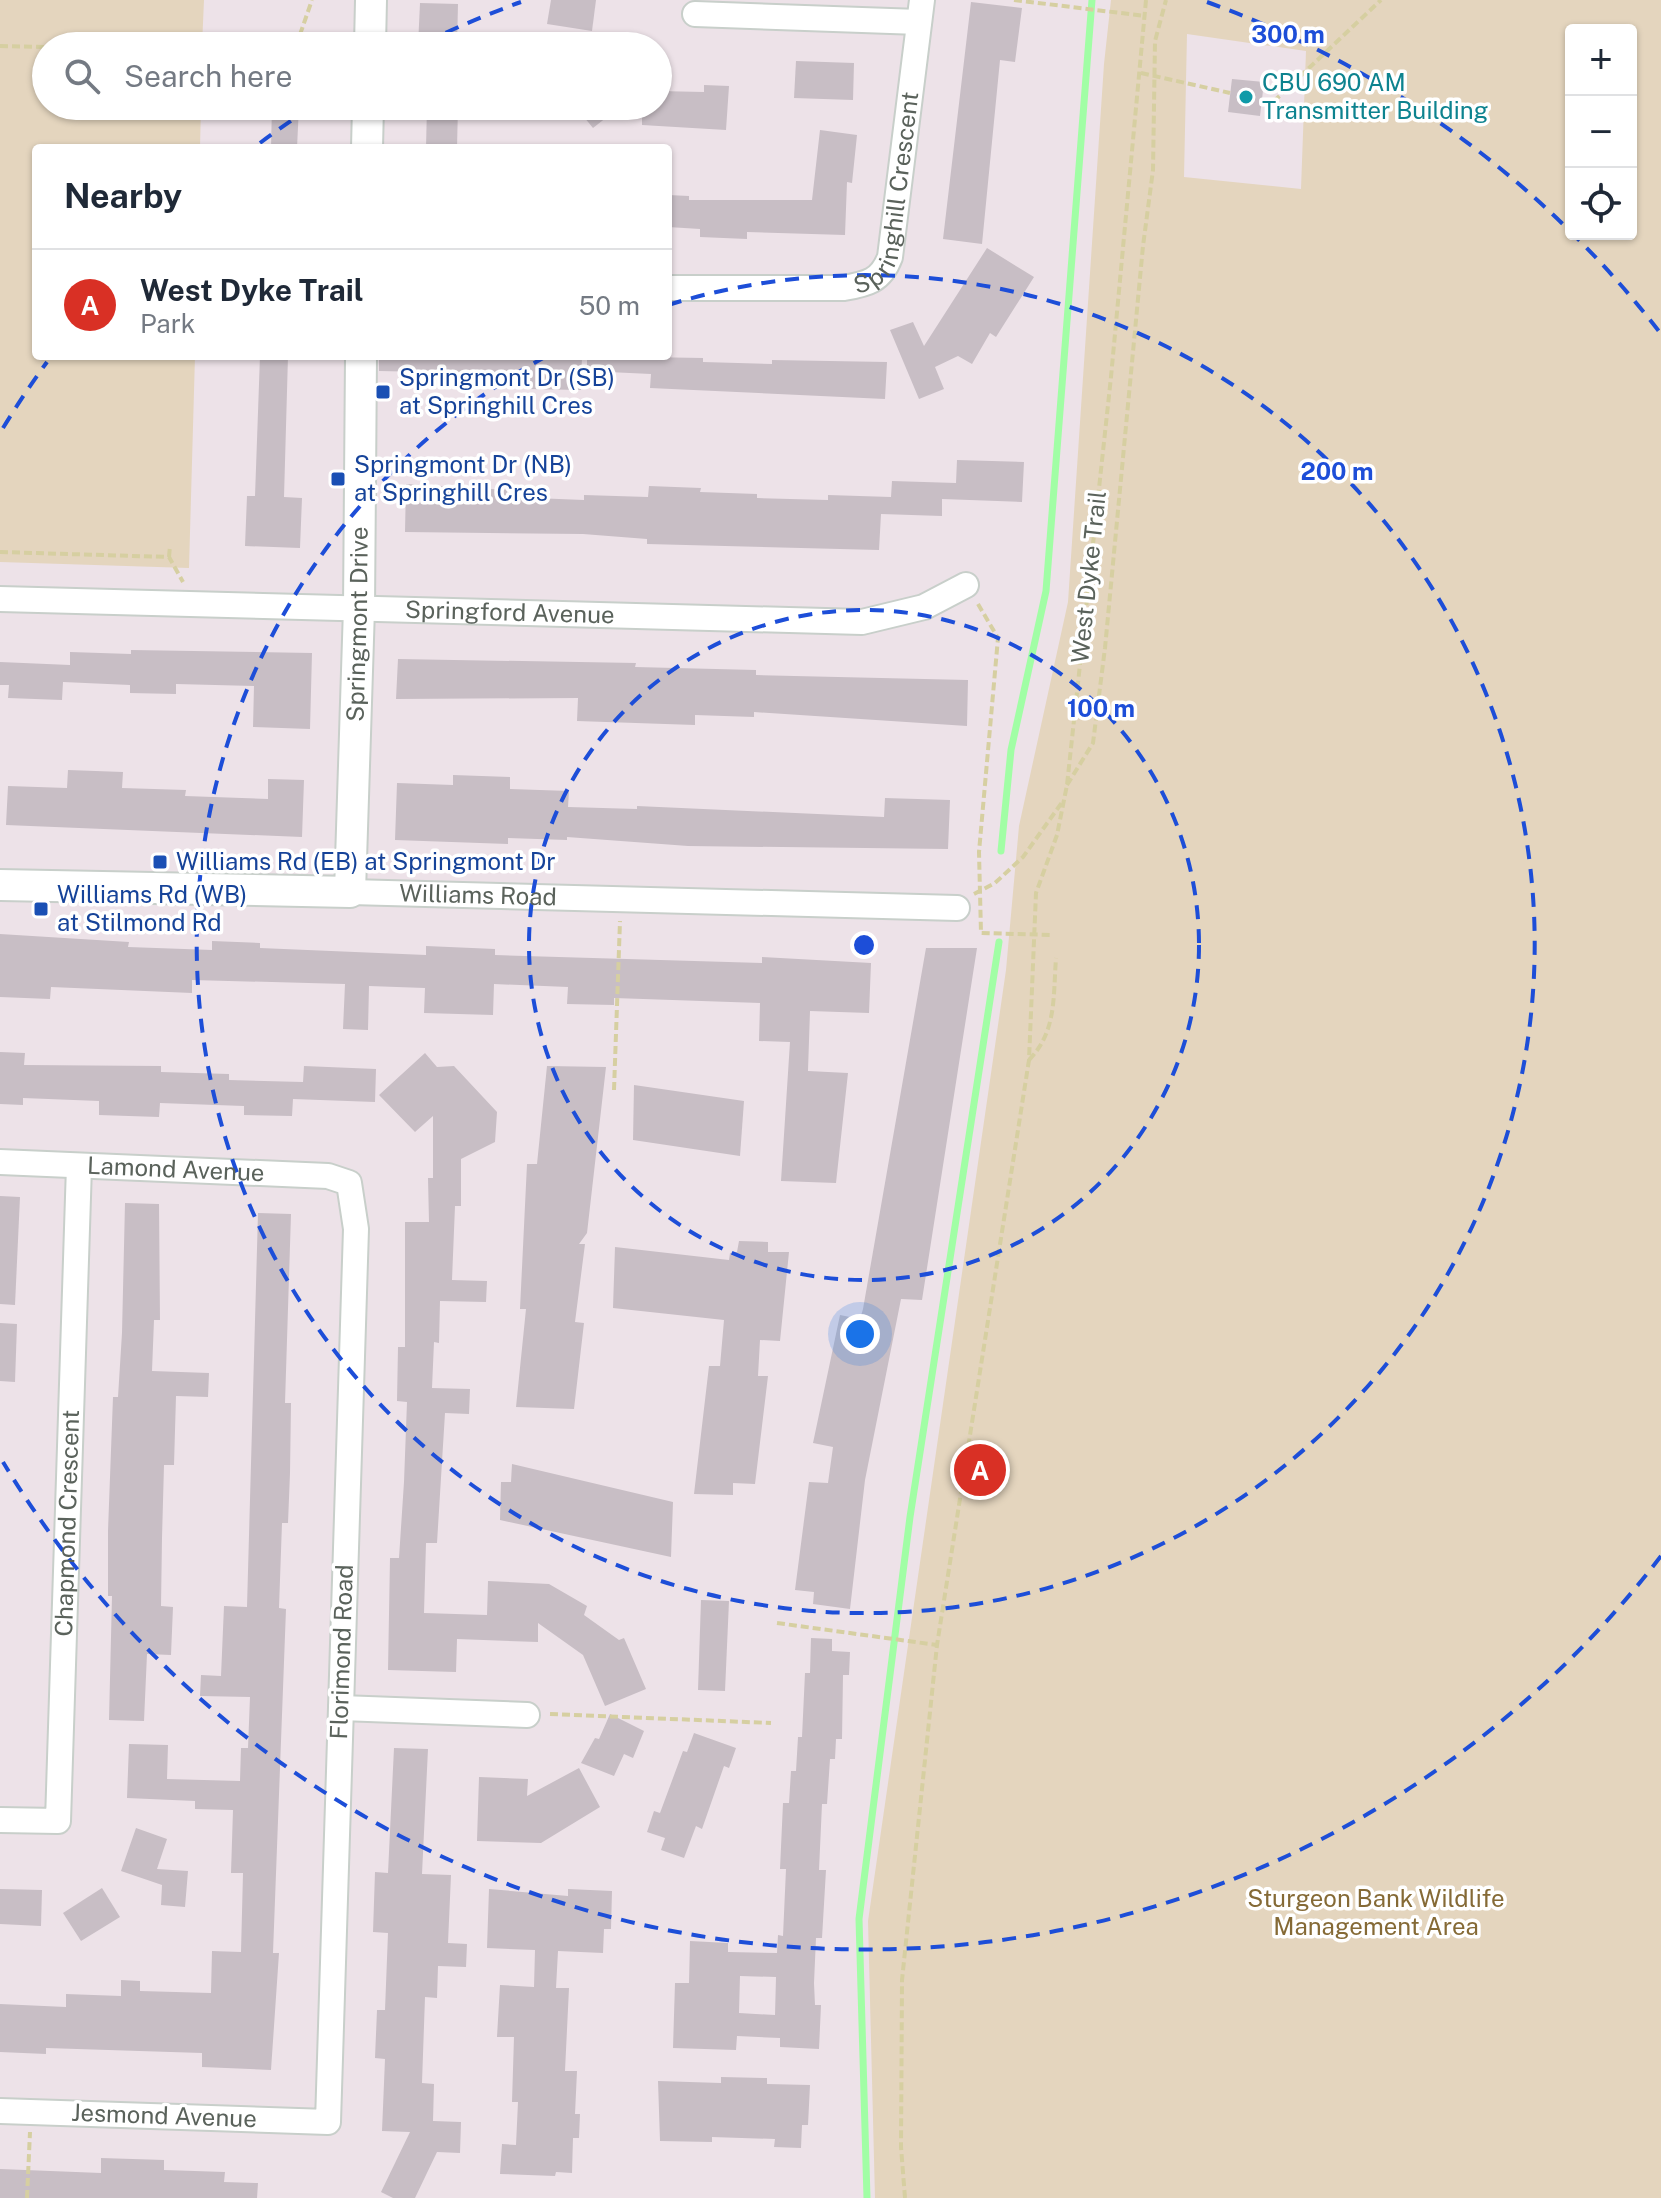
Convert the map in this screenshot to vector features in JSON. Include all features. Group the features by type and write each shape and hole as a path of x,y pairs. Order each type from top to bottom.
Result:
{"street":[{"path":"370,32 371,0"},
{"path":"695,14 920,11"},
{"name":"Springhill Crescent","path":"672,288 844,288 876,279 890,257 920,11"},
{"path":"367,144 368,120"},
{"name":"Springmont Drive","path":"350,892 359,608 361,360"},
{"name":"Springford Avenue","path":"0,599 862,622 924,607 966,585"},
{"name":"Williams Road","path":"0,885 957,908"},
{"name":"Lamond Avenue","path":"0,1162 292,1171 328,1176 349,1183"},
{"name":"Chapmond Crescent","path":"0,1820 58,1821 79,1166"},
{"name":"Florimond Road","path":"328,2122 356,1229 349,1183"},
{"path":"341,1708 527,1715"},
{"name":"Jesmond Avenue","path":"0,2111 328,2122"}],"path":[{"path":"301,32 312,0"},
{"path":"1014,0 1145,16"},
{"name":"West Dyke Trail","path":"905,2198 901,2147 902,1980 937,1645 1029,1060 1036,893 1057,835 1067,785 1146,0"},
{"path":"1067,785 1093,743 1103,664 1143,246 1152,184 1155,41 1166,0"},
{"path":"1262,100 1273,102 1381,0"},
{"path":"0,46 32,47"},
{"path":"1141,73 1230,93"},
{"path":"170,546 169,557 197,605"},
{"path":"0,552 169,557"},
{"path":"966,585 998,638 979,852 981,933 1052,935"},
{"path":"982,889 995,883 1023,857 1064,799"},
{"path":"614,1090 621,898"},
{"path":"1029,1060 1047,1038 1052,1023 1056,958"},
{"path":"777,1623 937,1645"},
{"path":"527,1715 579,1713 771,1723"},
{"path":"27,2198 30,2112"}],"green space":[{"path":"0,0 204,0 203,32 32,32 32,120 201,120 200,144 32,144 32,360 195,360 189,568 0,562"},
{"name":"Sturgeon Bank Wildlife Management Area","path":"1111,0 1661,0 1661,2198 875,2198 868,1921 1006,970 1019,826 1068,602 1104,64","holes":["1187,34 1306,51 1301,189 1184,177"]}],"building":[{"path":"551,0 596,0 592,31 547,24"},
{"path":"971,2 1022,8 1015,62 1000,60 982,244 943,239"},
{"path":"420,3 458,4 457,32 419,32"},
{"path":"796,61 854,63 853,100 794,98"},
{"name":"CBU 690 AM Transmitter Building","path":"1232,79 1264,82 1260,116 1228,112"},
{"path":"704,85 729,86 726,130 642,125 642,120 672,120 672,91 704,92"},
{"path":"272,120 298,120 297,144 271,144"},
{"path":"427,120 458,120 457,144 426,144"},
{"path":"586,120 603,120 593,128"},
{"path":"820,130 857,135 852,183 847,182 845,235 747,232 747,239 700,237 700,229 672,227 672,195 689,196 689,200 812,200"},
{"path":"987,248 1034,277 996,337 990,333 972,364 958,356 935,367 944,389 919,399 890,330 913,322 924,346"},
{"path":"672,357 703,358 703,362 772,364 772,360 887,362 885,399 650,388 651,374 587,371 587,360 672,360"},
{"path":"260,360 288,360 284,497 302,498 300,548 245,546 247,496 255,496"},
{"path":"379,360 582,360 581,390 527,389 528,374 379,371"},
{"path":"957,460 1024,462 1022,502 942,499 942,516 881,514 879,550 647,544 647,539 583,534 405,532 406,484 509,490 509,497 584,500 584,495 648,497 649,486 757,494 757,498 828,500 828,495 891,497 892,481 956,483"},
{"path":"131,650 312,653 310,729 253,727 254,686 176,684 176,694 130,693 130,685 63,682 62,700 8,698 9,685 0,685 0,662 70,665 70,652 131,654"},
{"path":"398,659 636,663 635,667 756,670 756,675 968,680 967,726 754,712 754,717 695,715 695,725 577,721 578,698 396,699"},
{"path":"68,770 123,772 122,788 186,790 185,796 268,799 268,779 304,780 302,837 6,825 8,786 67,788"},
{"path":"453,775 510,777 510,789 569,791 568,807 637,809 637,806 884,817 885,798 950,800 948,849 688,846 567,837 567,840 508,838 508,844 395,840 397,783 453,785"},
{"path":"0,934 129,942 128,947 212,950 212,941 260,943 260,948 426,955 426,946 495,949 495,955 762,963 762,957 871,963 869,1013 810,1011 808,1071 848,1073 836,1183 781,1181 790,1042 759,1041 760,1003 614,998 614,1005 567,1004 568,987 494,984 493,1015 424,1013 425,988 369,986 368,1030 343,1029 345,984 192,980 192,993 51,987 50,999 0,997"},
{"path":"926,948 977,948 922,1300 901,1299 865,1480 850,1609 813,1604 814,1592 795,1590 809,1482 828,1483 833,1447 813,1443 840,1315 860,1319 863,1309"},
{"path":"0,1052 25,1053 24,1065 161,1066 161,1072 229,1074 229,1080 303,1082 304,1066 376,1069 375,1102 293,1099 292,1116 244,1115 244,1106 160,1103 159,1117 99,1115 99,1101 23,1098 23,1105 0,1104"},
{"path":"425,1053 437,1067 454,1066 497,1112 495,1142 461,1159 461,1206 455,1206 452,1280 487,1281 486,1302 440,1301 439,1343 434,1342 432,1388 470,1389 469,1414 445,1413 437,1543 426,1543 424,1613 487,1615 488,1581 549,1584 587,1606 584,1615 619,1640 624,1638 646,1689 605,1706 583,1655 538,1623 538,1642 457,1639 456,1672 388,1670 390,1558 399,1558 404,1482 407,1402 397,1401 398,1347 405,1347 405,1222 429,1222 428,1178 433,1178 433,1116 415,1132 379,1095"},
{"path":"547,1066 606,1067 587,1233 579,1244 585,1244 575,1322 584,1323 574,1409 516,1407 526,1309 520,1309 527,1164 537,1164"},
{"path":"634,1085 744,1101 740,1156 633,1140"},
{"path":"0,1196 20,1197 15,1305 0,1304"},
{"path":"125,1203 159,1204 160,1320 154,1320 152,1371 209,1373 208,1397 176,1396 174,1465 164,1465 162,1538 161,1606 173,1607 171,1655 147,1654 144,1721 109,1720 112,1596 108,1596 108,1531 113,1397 118,1397 122,1333"},
{"path":"258,1213 291,1214 285,1403 291,1403 290,1473 288,1523 282,1523 279,1608 286,1609 273,1953 279,1953 271,2070 202,2067 202,2053 46,2048 46,2054 0,2052 0,2004 66,2007 66,1994 121,1996 121,1980 140,1981 140,1991 211,1993 212,1951 241,1952 243,1873 231,1873 233,1810 195,1809 195,1801 127,1798 129,1744 168,1745 167,1779 240,1781 241,1748 248,1748 250,1697 200,1696 201,1675 221,1676 224,1606 247,1607"},
{"path":"739,1241 768,1242 768,1252 789,1252 780,1341 760,1340 758,1376 768,1376 755,1484 733,1483 733,1495 694,1494 709,1366 720,1366 724,1320 613,1308 615,1247 729,1260 730,1253 737,1252"},
{"path":"0,1323 17,1324 15,1382 0,1381"},
{"path":"512,1464 673,1502 671,1557 500,1520 501,1482 511,1482"},
{"path":"701,1600 729,1601 725,1691 698,1690"},
{"path":"811,1638 832,1639 832,1651 850,1652 849,1675 843,1675 842,1739 836,1739 835,1759 830,1759 827,1804 822,1804 819,1870 826,1870 822,1938 816,1938 814,1983 815,2005 821,2005 819,2049 780,2047 780,2038 737,2036 736,2050 673,2048 675,1983 689,1983 690,1941 728,1943 728,1952 777,1953 778,1935 783,1936 786,1869 780,1869 783,1803 789,1803 791,1771 796,1771 798,1737 802,1737 805,1673 810,1673","holes":["740,1976 776,1977 775,2015 739,2013"]},
{"path":"610,1714 644,1731 633,1758 624,1754 614,1776 581,1763 595,1738 599,1739"},
{"path":"694,1733 736,1748 729,1768 724,1766 702,1829 696,1826 684,1858 661,1850 665,1838 647,1832 654,1811 660,1813 683,1751 687,1752"},
{"path":"394,1748 428,1749 422,1874 451,1875 448,1943 467,1944 466,1967 438,1966 437,1998 425,1997 422,2083 434,2084 433,2121 461,2122 460,2153 437,2152 415,2198 393,2198 381,2192 410,2132 382,2131 385,2059 375,2058 377,2010 385,2010 388,1933 373,1932 375,1872 388,1873"},
{"path":"579,1768 600,1807 541,1843 477,1841 479,1777 528,1779 527,1796"},
{"path":"136,1828 167,1839 157,1869 188,1871 185,1907 161,1905 162,1885 121,1871"},
{"path":"102,1888 120,1917 81,1941 63,1913"},
{"path":"0,1889 42,1890 41,1926 0,1924"},
{"path":"489,1889 568,1896 568,1889 612,1891 611,1929 604,1929 603,1953 558,1951 556,1988 569,1988 565,2071 577,2071 575,2114 580,2114 579,2138 573,2138 572,2173 556,2172 555,2176 500,2174 502,2144 516,2145 518,2102 512,2102 514,2037 497,2037 500,1985 534,1987 535,1950 487,1948"},
{"path":"721,2077 767,2078 767,2084 810,2085 808,2125 802,2125 801,2148 774,2147 775,2139 712,2137 712,2142 660,2141 658,2081 721,2083"},
{"path":"101,2158 164,2160 164,2170 225,2172 224,2182 258,2183 257,2198 0,2198 0,2169 101,2173"}],"waterway":[{"path":"1001,851 1011,750 1046,591 1092,0"},
{"path":"867,2198 859,1919 910,1517 999,942"}],"place":[{"name":"CBU 690 AM Transmitter Building","path":"1246,97"},
{"name":"Springmont Dr (SB) at Springhill Cres","path":"383,392"},
{"name":"Springmont Dr (NB) at Springhill Cres","path":"338,479"},
{"name":"Williams Rd (EB) at Springmont Dr","path":"160,862"},
{"name":"Williams Rd (WB) at Stilmond Rd","path":"41,909"},
{"name":"West Dyke Trail","path":"980,1470"}]}
